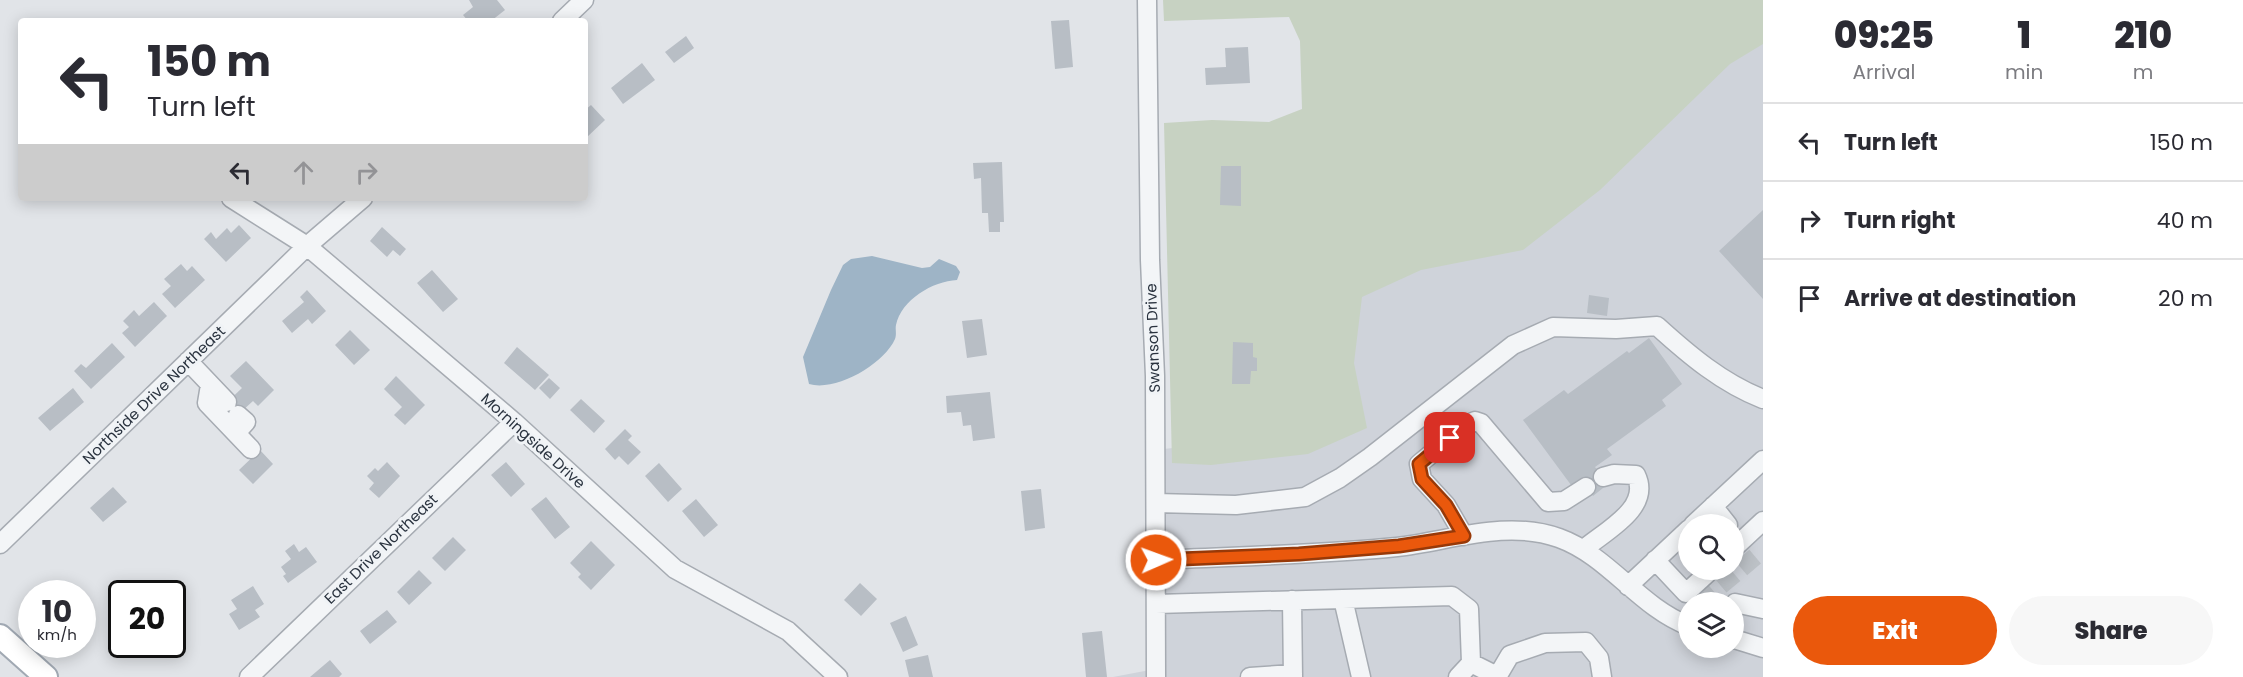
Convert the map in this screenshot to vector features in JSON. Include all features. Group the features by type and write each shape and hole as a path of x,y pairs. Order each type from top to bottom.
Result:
{"main road":[{"path":"0,636 46,677"}],"street":[{"path":"565,18 584,0"},
{"name":"Swanson Drive","path":"1147,0 1156,503 1156,677"},
{"name":"Morningside Drive","path":"236,201 307,246 514,422 675,569 788,631 838,677"},
{"name":"Northside Drive Northeast","path":"0,544 307,246 360,201"},
{"path":"1156,503 1236,505 1305,498 1362,462 1514,345 1553,327 1616,329 1657,326 1700,364 1763,399"},
{"path":"188,361 246,422 236,433"},
{"path":"210,385 207,403 251,449"},
{"path":"1464,536 1446,505 1422,479 1419,464 1466,425 1475,421 1481,423 1548,502 1564,501 1587,488"},
{"name":"East Drive Northeast","path":"249,677 514,422"},
{"path":"1705,514 1763,460"},
{"path":"1584,549 1634,508 1639,498 1640,483 1636,475 1614,474 1603,477"},
{"path":"1713,506 1719,514"},
{"path":"1748,534 1763,521"},
{"path":"1156,560 1388,547 1520,528 1558,537 1584,549 1670,619 1678,622"},
{"path":"1628,586 1678,539"},
{"path":"1655,561 1686,593 1700,580"},
{"path":"1156,604 1452,596 1470,609 1471,663 1458,677"},
{"path":"1343,599 1361,677"},
{"path":"1250,677 1293,676 1292,600"},
{"path":"1744,605 1763,609"},
{"path":"1471,663 1497,676 1510,655 1545,643 1586,642 1599,658 1602,677"},
{"path":"1744,642 1763,648"}],"shaded area":[{"path":"1763,12 1763,677 1113,677 1150,670 1153,450 1334,432 1326,277"}],"green space":[{"path":"1163,0 1763,0 1763,44 1730,64 1600,190 1523,250 1421,270 1362,297 1354,363 1367,428 1308,454 1211,465 1172,463 1164,123 1212,120 1269,122 1302,109 1300,41 1289,17 1164,21"}],"water":[{"path":"872,256 922,268 930,267 939,259 956,266 960,272 957,280 928,288 911,300 899,316 896,337 881,358 845,380 832,384 809,384 803,357 843,265 851,259"}],"building":[{"path":"469,0 497,0 505,10 495,18 466,18 463,15 473,7"},
{"path":"1069,20 1073,67 1055,69 1051,21"},
{"path":"686,36 694,48 674,63 665,52"},
{"path":"1248,47 1250,83 1206,85 1205,68 1226,67 1225,48"},
{"path":"642,63 655,80 623,104 611,88"},
{"path":"591,105 605,120 588,136 588,108"},
{"path":"1002,162 1004,222 1000,222 1000,232 989,232 988,213 982,213 981,178 974,179 973,163"},
{"path":"1221,166 1241,166 1241,206 1220,205"},
{"path":"1763,210 1763,299 1719,251"},
{"path":"239,225 251,238 226,262 204,239 211,232 216,239 227,228 231,233"},
{"path":"382,227 406,249 400,256 393,250 387,257 370,241"},
{"path":"181,264 187,271 192,266 205,280 175,308 162,294 171,286 164,279"},
{"path":"432,270 458,299 443,312 417,283"},
{"path":"307,290 326,311 312,324 308,319 292,333 282,321 304,302 300,297"},
{"path":"1589,295 1609,298 1607,316 1587,313"},
{"path":"154,302 167,316 135,347 122,333 129,327 123,321 134,310 139,316"},
{"path":"982,319 987,355 967,358 962,321"},
{"path":"350,330 370,350 354,365 335,345"},
{"path":"1649,338 1682,384 1662,400 1666,406 1607,449 1612,455 1595,467 1608,484 1593,496 1580,479 1571,485 1523,420 1564,390 1568,394 1627,351 1629,353"},
{"path":"1233,342 1253,343 1253,357 1257,358 1257,371 1251,371 1250,384 1232,384"},
{"path":"112,343 125,357 91,389 74,371 81,364 86,368"},
{"path":"517,347 549,375 535,390 504,363"},
{"path":"246,361 274,390 258,406 253,401 230,422 219,410 242,388 230,376"},
{"path":"396,376 425,405 405,425 394,415 402,407 384,389"},
{"path":"549,378 560,388 550,399 539,388"},
{"path":"73,388 84,402 50,431 38,418"},
{"path":"990,392 995,438 973,441 971,425 963,426 961,412 947,413 946,396"},
{"path":"581,399 605,421 594,433 570,410"},
{"path":"625,429 632,436 628,440 641,452 628,465 619,456 615,460 605,449"},
{"path":"260,450 273,464 253,484 239,470"},
{"path":"387,462 400,476 379,498 369,489 374,483 367,476 375,468 378,471"},
{"path":"506,462 525,484 511,497 491,475"},
{"path":"659,463 682,489 668,502 645,476"},
{"path":"113,487 127,502 103,522 90,508"},
{"path":"1041,489 1045,528 1025,531 1021,491"},
{"path":"546,497 570,527 555,539 531,509"},
{"path":"696,499 718,525 704,537 682,511"},
{"path":"453,537 466,550 445,571 432,558"},
{"path":"591,541 615,565 591,590 578,577 581,574 570,563"},
{"path":"294,544 299,552 306,547 317,562 288,583 281,567 291,559 285,551"},
{"path":"419,570 432,583 409,605 397,592"},
{"path":"860,583 877,599 861,616 844,600"},
{"path":"253,586 264,604 255,610 260,617 239,630 229,614 237,609 231,600"},
{"path":"387,610 397,622 370,644 360,631"},
{"path":"906,616 918,645 903,652 890,623"},
{"path":"1102,631 1107,677 1086,677 1082,633"},
{"path":"928,655 933,677 909,677 905,660"},
{"path":"330,660 342,674 339,677 310,677"}],"tunnel":[{"path":"1713,592 1756,556 1763,557"}],"route":[{"path":"1156,560 1299,554 1399,546 1464,536 1446,505 1422,479 1419,464 1450,438"}]}
